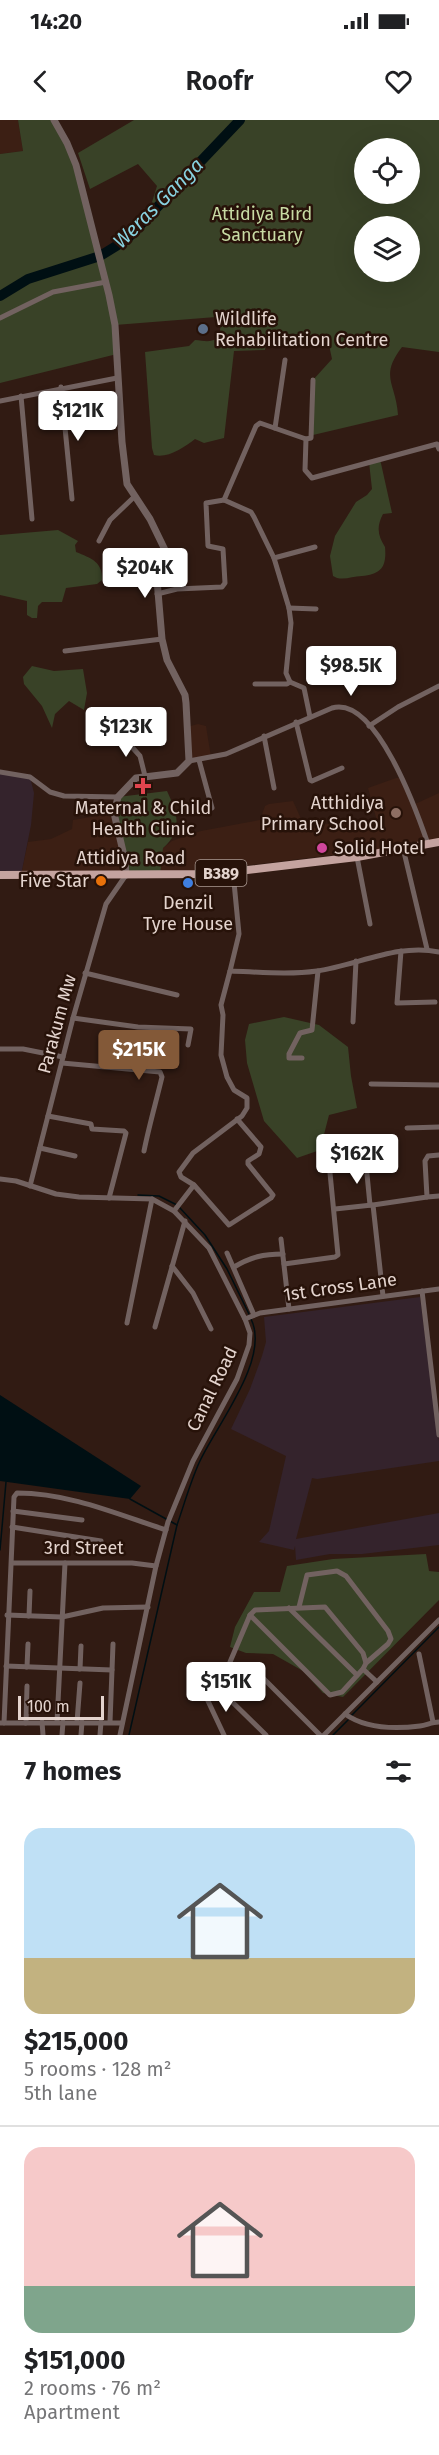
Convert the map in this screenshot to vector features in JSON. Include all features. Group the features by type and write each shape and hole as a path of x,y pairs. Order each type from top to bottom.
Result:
{"main road":[{"name":"Attidiya Road","path":"0,875 192,875 233,872 357,857 439,842"}],"street":[{"path":"54,120 73,155 106,280 115,325 125,475 127,484 150,519 165,552 166,557 157,580 162,639 167,660 185,696 189,760 177,773 136,778 118,797 114,813 125,860 126,875"},
{"path":"0,318 52,292 106,280"},
{"path":"275,428 285,360"},
{"path":"0,401 61,387 117,378"},
{"path":"224,500 255,426 260,423 306,439 310,439 313,435 313,380"},
{"path":"61,387 72,500"},
{"path":"21,396 32,519"},
{"path":"306,439 305,470 312,478 437,444 439,449"},
{"path":"99,541 118,509 134,497"},
{"path":"157,594 177,589 222,587 225,583 223,549 208,546 206,503 224,500 251,513 274,558 289,608 291,623 286,674 290,682 304,688 310,717"},
{"path":"274,558 315,547"},
{"path":"289,608 316,609"},
{"path":"65,651 162,639"},
{"path":"255,684 287,684 290,682"},
{"path":"369,726 398,707 439,686"},
{"path":"189,760 226,754 296,722 340,706 348,708 385,744 428,844"},
{"path":"296,722 310,780 312,782 342,768"},
{"path":"125,733 131,746 140,756 146,776"},
{"path":"264,736 274,788"},
{"path":"199,760 212,808"},
{"path":"0,772 30,777 50,792 64,796 118,797"},
{"path":"403,848 427,949"},
{"path":"357,857 370,924"},
{"path":"233,872 239,934 221,1005 223,1016 221,1055 227,1077 234,1090 247,1098 247,1108 237,1119 193,1153 179,1172 181,1177 194,1185 228,1225 271,1198 272,1192 248,1164 248,1161 259,1154 261,1147 237,1119"},
{"name":"Parakum Mw","path":"30,1186 72,1018 106,904 126,875"},
{"path":"230,971 318,971 401,951 427,949 439,952"},
{"path":"401,951 397,1003 435,1002"},
{"path":"353,1022 356,961"},
{"path":"302,1058 289,1058 289,1054 300,1033 312,1030 318,971"},
{"path":"85,973 177,995"},
{"path":"72,1018 138,1027 191,1029 188,1045"},
{"path":"0,1049 23,1049 62,1060 160,1072 162,1077 144,1151"},
{"path":"371,1084 439,1085"},
{"path":"48,1116 91,1124 92,1129 126,1133 109,1198"},
{"path":"407,1128 439,1127"},
{"path":"40,1148 75,1156"},
{"path":"427,1197 425,1161 428,1156 439,1155"},
{"path":"366,1164 383,1296"},
{"path":"285,1264 338,1255 330,1173"},
{"name":"Canal Road","path":"0,1179 56,1194 152,1199 176,1208 209,1248 250,1317 249,1345 237,1379 193,1461 169,1519 156,1566 120,1735"},
{"path":"176,1208 194,1185"},
{"path":"335,1209 439,1196"},
{"path":"127,1323 152,1199"},
{"path":"155,1328 185,1221"},
{"path":"281,1239 289,1309"},
{"path":"227,1253 234,1267 250,1317"},
{"path":"234,1267 250,1257 262,1254 283,1254"},
{"path":"172,1266 193,1293 211,1329"},
{"name":"1st Cross Lane","path":"250,1317 289,1309 439,1289"},
{"path":"422,1291 439,1435"},
{"path":"123,1723 2,1723 14,1497 17,1493 33,1493 67,1498 166,1530"},
{"path":"13,1511 82,1520"},
{"path":"12,1527 102,1541"},
{"name":"3rd Street","path":"12,1563 132,1563 156,1566"},
{"path":"62,1735 60,1668 65,1563"},
{"path":"250,1615 330,1695 342,1692 391,1639 388,1630 346,1576 337,1571 307,1575 299,1607"},
{"path":"29,1616 30,1591"},
{"path":"7,1615 62,1617 103,1608 148,1607"},
{"path":"230,1662 250,1615 255,1611 325,1607 330,1610 363,1653 365,1666 378,1682"},
{"path":"289,1608 357,1675"},
{"path":"324,1735 348,1716 439,1620"},
{"path":"27,1667 28,1644"},
{"path":"110,1722 113,1644"},
{"path":"81,1646 81,1669"},
{"path":"348,1716 376,1726 406,1727 436,1722 419,1654"},
{"path":"6,1666 112,1670"},
{"path":"224,1735 208,1701 223,1681 249,1670 256,1671 320,1735"},
{"path":"80,1683 81,1735"},
{"path":"26,1723 27,1686"},
{"path":"219,1689 266,1735"},
{"path":"42,1722 43,1735"},
{"path":"100,1735 101,1722"}],"shaded area":[{"path":"0,120 18,120 23,151 0,154"},
{"path":"198,724 206,726 211,757 189,761 187,727"},
{"path":"0,772 30,777 34,793 31,825 21,875 0,875"},
{"path":"396,778 403,778 413,805 439,793 439,842 160,876 163,848 172,841 201,831 260,820 265,806 269,804 293,801 307,832 320,825 328,824 336,829 377,821 368,788"},
{"path":"114,813 126,875 21,875 28,842 51,839 72,829 73,820"},
{"path":"420,1297 439,1441 439,1461 312,1478 296,1539 439,1513 439,1545 362,1554 330,1554 296,1560 295,1546 294,1550 259,1542 269,1531 286,1456 231,1429 250,1389 262,1356 266,1342 264,1317"},
{"path":"0,1395 141,1486 130,1499 0,1481"}],"green space":[{"name":"Attidiya Bird Sanctuary","path":"18,120 54,120 73,155 100,256 126,240 147,218 157,186 138,164 90,189 78,153 134,120 439,120 439,352 402,347 395,357 390,373 398,415 313,435 313,380 332,359 329,345 314,340 298,339 266,342 265,350 234,351 224,438 204,443 195,439 176,451 159,456 154,455 145,352 189,346 195,340 216,339 219,337 221,323 216,317 115,325 117,354 0,383 0,154 23,151"},
{"path":"380,459 392,513 383,514 379,523 379,535 385,547 385,560 381,569 373,574 337,578 333,576 330,556 335,536 356,502 372,489 369,462"},
{"path":"58,530 78,541 75,545 76,552 98,565 102,580 97,584 66,588 62,602 42,602 38,606 37,618 32,618 27,615 27,601 0,595 0,535"},
{"path":"32,666 54,671 83,669 87,693 84,710 69,701 55,714 52,728 42,706 24,684 23,677"},
{"path":"167,791 177,821 174,835 163,848 160,876 126,875 114,813 118,797"},
{"path":"284,1017 319,1025 348,1047 357,1108 329,1115 320,1150 297,1158 264,1121 247,1063 245,1040 249,1024"},
{"path":"426,1554 429,1571 439,1572 439,1600 343,1697 323,1693 303,1671 273,1654 246,1653 230,1647 235,1627 254,1592 280,1592 287,1566 333,1559"}],"waterway":[{"name":"Weras Ganga","path":"0,296 28,279 100,256 126,240 240,120"},
{"path":"138,1195 159,1196 177,1205"},
{"path":"180,1208 205,1235 227,1269 249,1314"},
{"path":"177,1525 199,1463 248,1373 254,1353 255,1335 251,1319"},
{"path":"0,1550 6,1482"},
{"path":"129,1735 177,1525 130,1499"},
{"path":"351,1716 439,1627"},
{"path":"333,1735 348,1720"}],"place":[{"name":"Wildlife Rehabilitation Centre","path":"203,329"},
{"name":"Maternal & Child Health Clinic","path":"143,786"},
{"name":"Atthidiya Primary School","path":"396,813"},
{"name":"Solid Hotel","path":"322,848"},
{"name":"Five Star","path":"101,881"},
{"name":"Denzil Tyre House","path":"188,883"}]}
